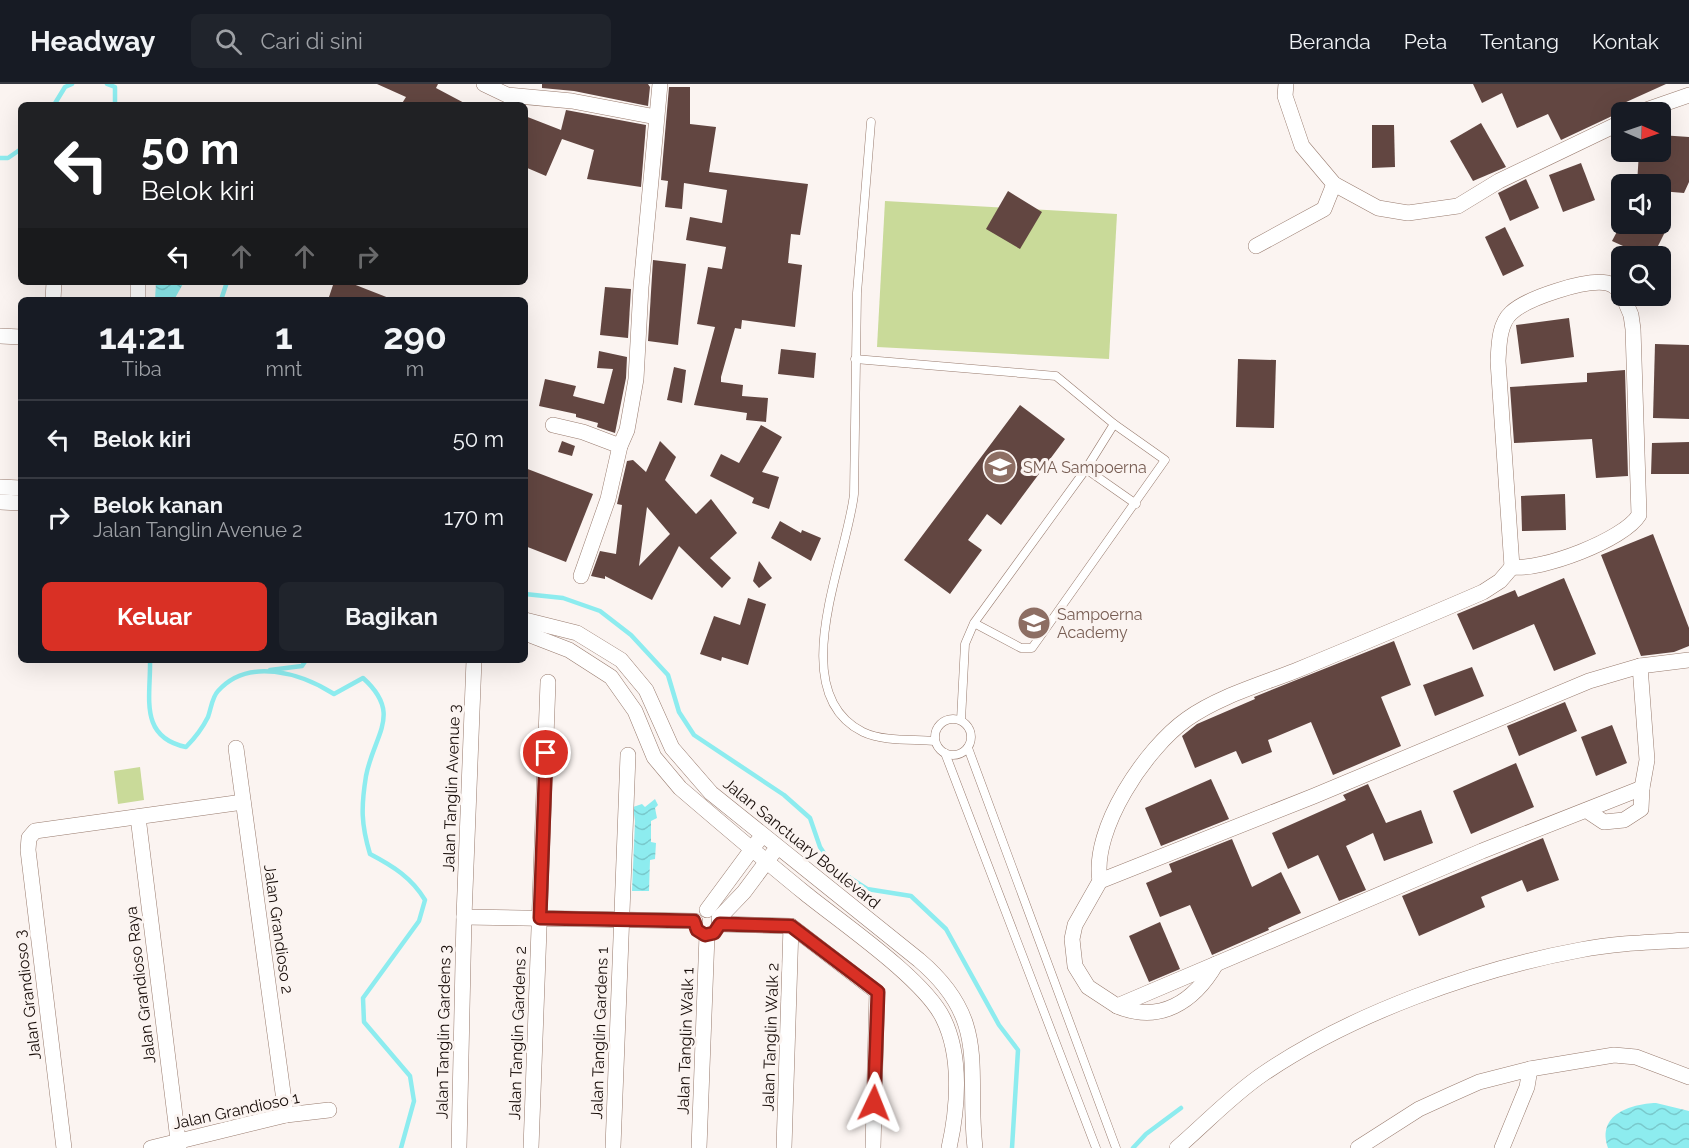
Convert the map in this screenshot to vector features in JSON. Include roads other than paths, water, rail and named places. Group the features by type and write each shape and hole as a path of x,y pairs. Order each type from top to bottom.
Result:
{"street":[{"path":"484,84 507,95 573,102 656,117"},
{"path":"580,576 608,499 620,446 627,430 636,379 641,287 660,84"},
{"path":"1286,84 1285,96 1302,146 1334,184 1378,208 1408,213 1458,206 1499,181 1611,127"},
{"path":"1669,102 1689,95"},
{"path":"1256,246 1324,209 1334,184"},
{"path":"1215,964 1197,992 1168,1011 1138,1012 1117,1006 1088,987 1075,966 1072,939 1075,925 1100,881 1098,858 1114,814 1137,772 1153,752 1187,719 1232,696 1483,592 1500,581 1512,567 1498,360 1502,329 1512,312 1528,302 1564,289 1606,282 1611,286"},
{"path":"1512,567 1536,567 1569,556 1629,528 1639,515 1633,329 1626,306"},
{"path":"0,336 18,337"},
{"path":"553,425 583,432 620,446"},
{"path":"0,487 18,488"},
{"path":"0,502 18,502"},
{"name":"Jalan Sanctuary Boulevard","path":"528,621 577,633 621,660 646,690 672,748 711,793 919,960 949,991 965,1022 972,1045 974,1144"},
{"path":"528,634 569,650 611,677 635,711 654,757 681,788 889,960 930,998 943,1018 955,1056 950,1144 974,1144"},
{"path":"1100,881 1324,792 1564,690 1640,666 1689,660"},
{"name":"Jalan Tanglin Avenue 3","path":"464,917 474,663"},
{"path":"1586,810 1604,822 1624,820 1641,810 1647,760 1640,666"},
{"name":"Jalan Tanglin Gardens 2","path":"531,1148 548,682"},
{"name":"Jalan Grandioso 2","path":"236,748 286,1115"},
{"name":"Jalan Tanglin Gardens 1","path":"613,1147 628,755"},
{"path":"1117,1006 1642,788"},
{"path":"138,817 243,802"},
{"name":"Jalan Grandioso 3","path":"64,1148 28,850 29,838 35,831 138,817"},
{"name":"Jalan Grandioso Raya","path":"138,817 178,1145"},
{"path":"694,921 697,930 707,935 714,933 715,918 752,849 764,834"},
{"path":"715,918 744,892 778,846"},
{"path":"694,921 699,913 715,918 791,926 878,992 873,1148"},
{"path":"464,917 694,921"},
{"name":"Jalan Tanglin Gardens 3","path":"459,1148 464,917"},
{"name":"Jalan Tanglin Walk 2","path":"784,1148 791,926"},
{"name":"Jalan Tanglin Walk 1","path":"699,1148 707,935"},
{"path":"1177,1148 1263,1074 1356,1022 1395,1005 1439,988 1580,950 1689,940"},
{"path":"1358,1148 1419,1110 1452,1094 1479,1082 1530,1069 1614,1055 1636,1057 1689,1077"},
{"path":"1502,1148 1527,1087 1530,1069"},
{"name":"Jalan Grandioso 1","path":"151,1148 178,1145 286,1115 329,1110"}],"lane":[{"path":"871,122 857,293 854,494 832,589 825,637 825,680 830,696 844,720 865,733 891,738 935,741 945,753 1096,1148"},
{"path":"855,359 1056,376 1114,424 1165,460 1032,648 1021,648 974,623"},
{"path":"961,720 965,644 974,623 1086,469 1114,424"},
{"path":"1086,469 1136,504"},
{"path":"935,741 937,728 941,723 953,718 961,720 971,733 968,748 1116,1148"},
{"path":"945,753 957,755 968,748"}],"water":[{"path":"156,285 182,285 176,297 155,297"},
{"path":"655,799 658,805 655,808 657,818 651,821 651,842 656,843 655,859 650,860 649,891 632,891 635,821 633,807 642,804 645,807"},
{"path":"1656,1103 1689,1111 1689,1148 1608,1148 1607,1127 1611,1120 1626,1109"}],"waterway":[{"path":"56,102 65,87 72,84"},
{"path":"107,84 115,87 115,102"},
{"path":"0,158 8,158 18,151"},
{"path":"222,297 226,285"},
{"path":"528,594 563,598 600,611 631,635 668,675 679,712 694,735 784,795 810,818 820,847 833,867 867,889 911,896 946,929 999,1025 1018,1050 1012,1148"},
{"path":"150,663 149,701 154,725 160,734 171,742 186,747 206,721 218,691 230,681 244,674 259,671 291,675 321,686 334,694 363,678 375,691 384,714 364,787 365,834 370,854 401,873 425,900 419,921 363,998 364,1022 410,1076 414,1101 401,1148"},
{"path":"270,670 302,666 304,663"},
{"path":"1133,1148 1146,1134 1181,1108"}],"place":[{"name":"SMA Sampoerna","path":"1000,467"},
{"name":"Sampoerna Academy","path":"1034,623"}]}
